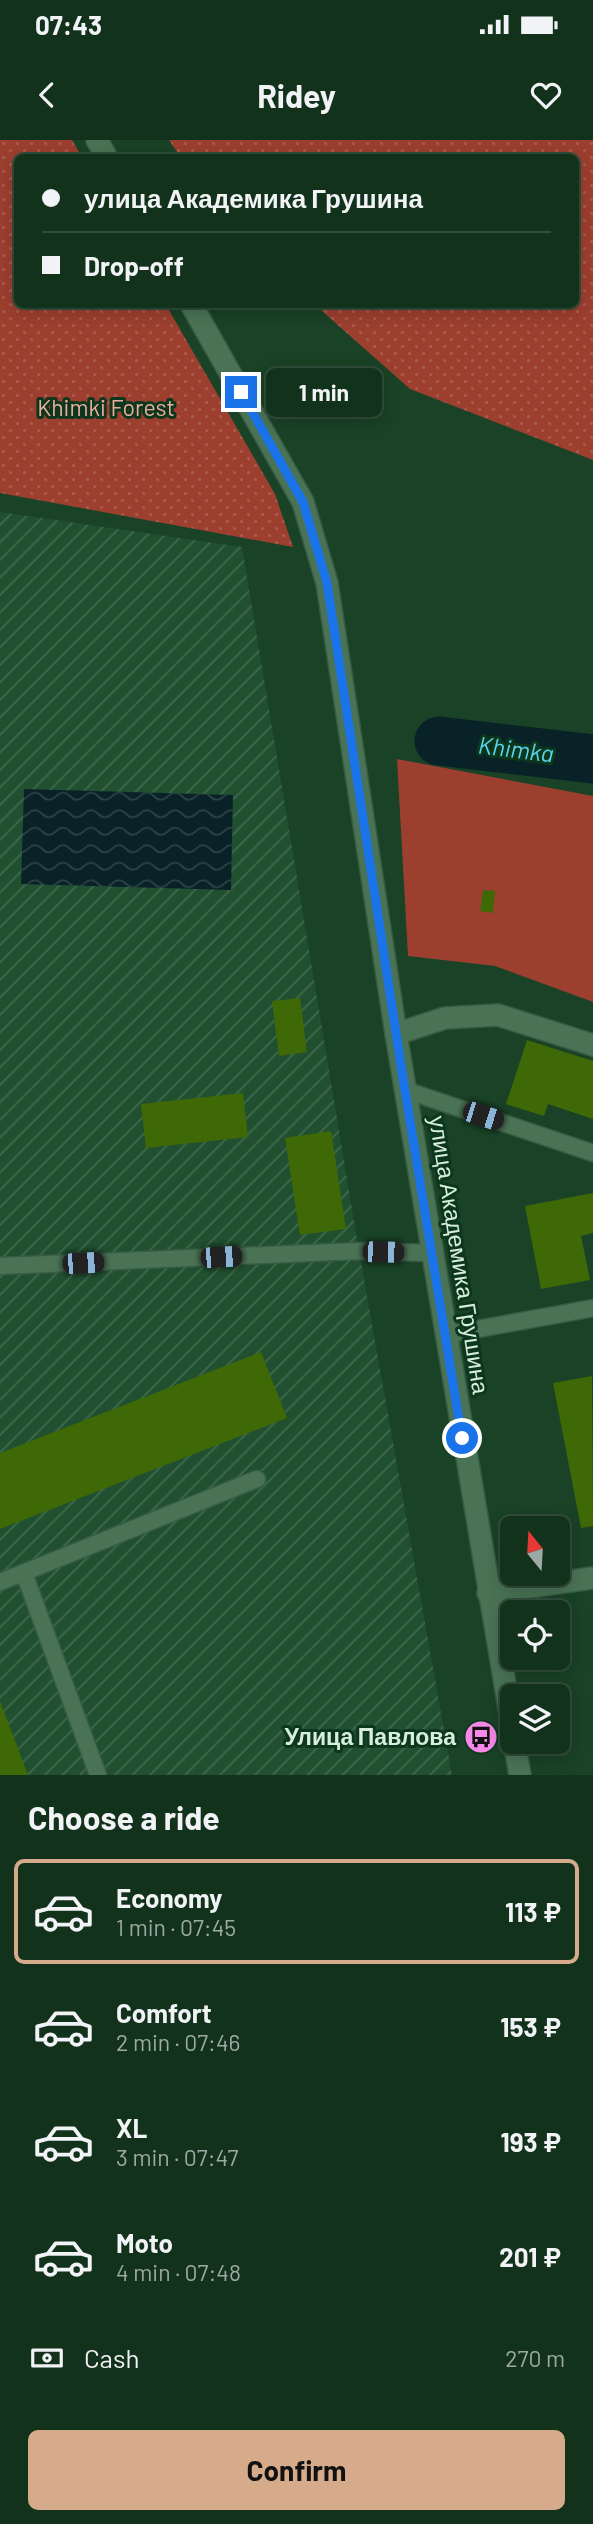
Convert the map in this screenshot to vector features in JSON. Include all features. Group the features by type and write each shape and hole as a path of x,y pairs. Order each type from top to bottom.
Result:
{"street":[{"name":"улица Академика Грушина","path":"193,308 303,502 327,583 405,1090 504,1684"},
{"path":"396,1034 445,1018 498,1015 593,1045"},
{"path":"488,1593 593,1578"},
{"path":"516,1754 520,1775"}],"lane":[{"path":"405,1090 593,1153"},
{"path":"0,1266 359,1251 432,1253"},
{"path":"445,1335 593,1308"},
{"path":"0,1582 257,1479"},
{"path":"24,1573 98,1775"}],"shaded area":[{"path":"0,512 242,547 359,1251 452,1775 0,1775"}],"green space":[{"name":"Khimki Forest","path":"0,140 72,140 80,154 14,154 14,308 168,308 275,494 293,547 0,493"},
{"path":"169,140 593,140 593,460 410,389 320,308 579,308 579,154 178,154"},
{"path":"397,759 593,796 593,1002 495,966 408,956"}],"water":[{"path":"24,789 233,795 231,890 21,884"}],"building":[{"path":"483,890 495,891 493,913 480,911"},
{"path":"300,998 307,1052 279,1056 272,1001"},
{"path":"527,1040 593,1061 593,1119 548,1104 544,1116 506,1104"},
{"path":"243,1093 248,1137 146,1148 141,1104"},
{"path":"331,1131 346,1229 300,1235 285,1138"},
{"path":"593,1193 593,1233 581,1236 590,1280 541,1289 525,1206"},
{"path":"261,1352 287,1418 0,1529 0,1453"},
{"path":"592,1376 593,1526 581,1528 553,1383"},
{"path":"0,1701 28,1775 0,1775"}],"waterway":[{"name":"Khimka","path":"439,741 593,759"}],"place":[{"name":"Улица Павлова","path":"481,1737"}],"route":[{"path":"241,392 303,502 327,583 402,1072 462,1438"}]}
